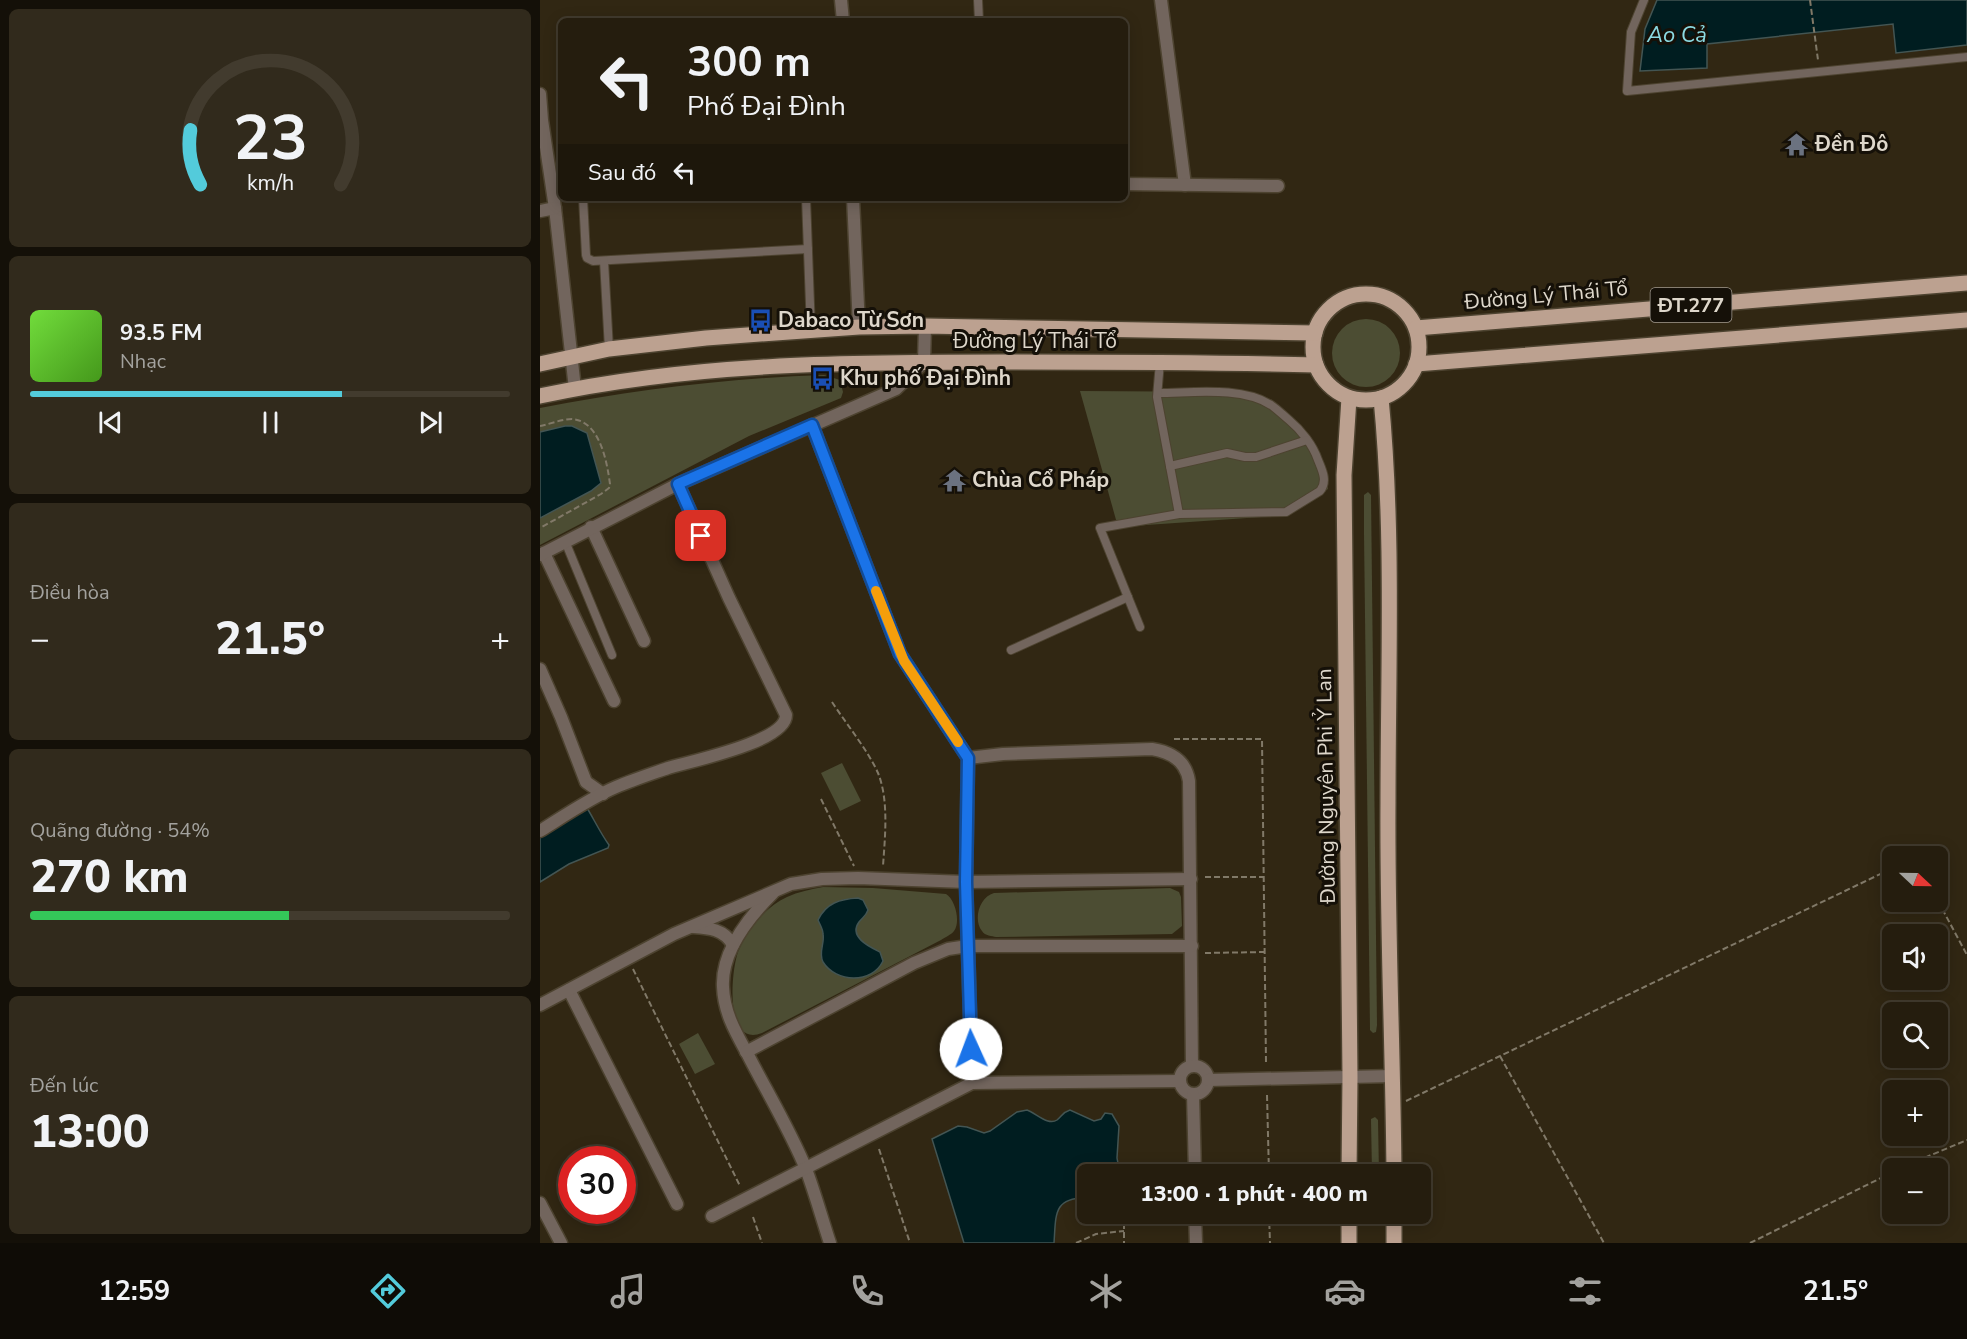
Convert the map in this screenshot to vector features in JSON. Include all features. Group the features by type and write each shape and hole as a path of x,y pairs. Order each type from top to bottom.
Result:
{"main road":[{"name":"Đường Lý Thái Tổ","path":"1416,328 1967,283"},
{"path":"1364,294 1385,297 1404,309 1416,328 1419,346 1416,364 1406,382 1392,394 1362,400 1349,398 1330,387 1316,365 1313,349 1319,322 1333,305 1342,299 1364,294"},
{"name":"ĐT.277","path":"1416,364 1967,320"},
{"name":"Đường Lý Thái Tổ","path":"540,364 609,349 706,338 859,327 925,326 1315,333"},
{"name":"Đường Lý Thái Tổ","path":"540,396 608,382 721,369 924,362 1160,362 1316,365"},
{"name":"Đường Nguyên Phi Ỷ Lan","path":"1349,398 1344,475 1349,1164"},
{"path":"1381,398 1388,480 1388,820 1394,1164"},
{"path":"1349,1224 1349,1243"},
{"path":"1394,1224 1394,1243"}],"street":[{"path":"842,0 843,18"},
{"path":"1161,0 1185,184"},
{"path":"540,94 575,389"},
{"path":"1128,184 1278,186"},
{"path":"852,201 859,327"},
{"path":"540,211 555,208"},
{"path":"614,701 542,554 678,484 896,389 924,362 925,326"},
{"path":"812,425 900,654 968,758 966,882 972,1083"},
{"path":"540,831 614,788 666,769 746,746 779,729 786,720 786,715 729,598 678,484"},
{"path":"591,527 644,641"},
{"path":"540,669 586,782 603,794"},
{"path":"968,758 1003,754 1152,749 1169,753 1184,766 1190,781 1192,1066"},
{"path":"540,1005 692,927 778,888 807,881 858,878 966,882 1191,879"},
{"path":"778,888 760,905 733,945 724,970 722,986 728,1015 806,1169 830,1243"},
{"path":"692,927 725,934 733,945"},
{"path":"746,1052 914,963 948,949 968,946 1192,946"},
{"path":"569,990 677,1204"},
{"path":"1192,1066 1197,1066 1205,1072 1208,1080 1205,1089 1198,1094 1185,1091 1180,1081 1184,1070 1192,1066"},
{"path":"1208,1080 1394,1076"},
{"path":"712,1216 972,1083 1180,1081"},
{"path":"1193,1094 1195,1164"},
{"path":"540,1203 561,1243"},
{"path":"1195,1224 1196,1243"}],"lane":[{"path":"978,0 979,18"},
{"path":"1644,0 1631,32 1627,91 1967,57"},
{"path":"583,201 586,255 593,261 808,249"},
{"path":"806,201 811,331"},
{"path":"604,261 609,349"},
{"path":"1160,362 1158,393 1161,423 1179,514"},
{"path":"1140,627 1100,528 1179,514 1278,513 1292,510 1320,490 1324,484 1324,476 1316,455 1307,440 1293,423 1272,405 1246,395 1158,393"},
{"path":"1170,466 1227,453 1256,457 1307,440"},
{"path":"565,541 612,655"},
{"path":"1011,650 1128,597"}],"path":[{"path":"1810,0 1818,60"},
{"path":"540,426 567,419 586,423 597,435 610,484 609,488 601,494 540,528"},
{"path":"832,702 877,770 882,784 885,828 883,868"},
{"path":"1174,739 1262,739 1266,1062"},
{"path":"821,799 856,868"},
{"path":"1393,1108 1882,873"},
{"path":"1205,877 1264,877"},
{"path":"1943,912 1967,955"},
{"path":"1205,953 1265,952"},
{"path":"628,959 740,1186"},
{"path":"1500,1056 1604,1243"},
{"path":"1267,1095 1269,1164"},
{"path":"1924,1158 1967,1140"},
{"path":"879,1149 910,1243"},
{"path":"1750,1243 1882,1177"},
{"path":"753,1216 762,1243"},
{"path":"1124,1224 1124,1243"},
{"path":"1269,1224 1270,1243"},
{"path":"1076,1243 1096,1234 1124,1231"}],"green space":[{"path":"1366,319 1379,322 1390,329 1397,340 1400,353 1397,366 1390,377 1379,384 1366,387 1353,384 1342,377 1335,366 1332,353 1335,340 1342,329 1353,322"},
{"path":"824,375 840,380 843,392 841,398 749,436 540,545 540,408 681,386"},
{"path":"1080,391 1241,392 1259,398 1289,415 1311,439 1325,471 1328,489 1288,515 1118,527"},
{"path":"1368,492 1371,495 1377,1025 1376,1032 1373,1033 1370,1030 1364,533 1364,495"},
{"path":"842,763 861,801 840,811 821,773"},
{"path":"823,887 873,888 946,894 956,911 956,927 953,932 941,940 762,1033 750,1035 741,1029 733,1005 733,975 738,952 752,928 771,907 787,897"},
{"path":"1170,888 1179,892 1181,897 1182,926 1172,934 996,937 983,933 978,921 981,904 994,893"},
{"path":"698,1033 715,1064 695,1074 679,1044"},
{"path":"1375,1117 1378,1120 1379,1164 1372,1164 1371,1119"}],"water":[{"name":"Ao Cả","path":"1657,0 1967,0 1967,45 1896,53 1893,24 1707,44 1707,68 1640,71 1645,29"},
{"path":"572,426 587,433 601,483 591,491 540,518 540,432"},
{"path":"584,803 609,845 608,848 569,864 540,882 540,826"},
{"path":"858,898 863,900 868,910 856,927 856,932 862,941 880,952 883,961 871,974 854,978 836,974 823,962 821,955 823,932 818,920 821,914 834,903"},
{"path":"1027,1110 1050,1121 1057,1120 1070,1110 1094,1121 1101,1119 1105,1113 1112,1114 1119,1126 1118,1164 1077,1164 1077,1198 1062,1204 1058,1210 1054,1243 964,1243 932,1139 958,1126 984,1133 1017,1112"}],"slow traffic":[{"path":"876,591 900,654 958,742"}],"place":[{"name":"Đền Đô","path":"1797,144"},
{"name":"Dabaco Từ Sơn","path":"760,320"},
{"name":"Khu phố Đại Đình","path":"822,378"},
{"name":"Chùa Cổ Pháp","path":"954,480"}],"route":[{"path":"701,536 678,484 812,425 900,654 968,758 966,882 971,1049"}]}
